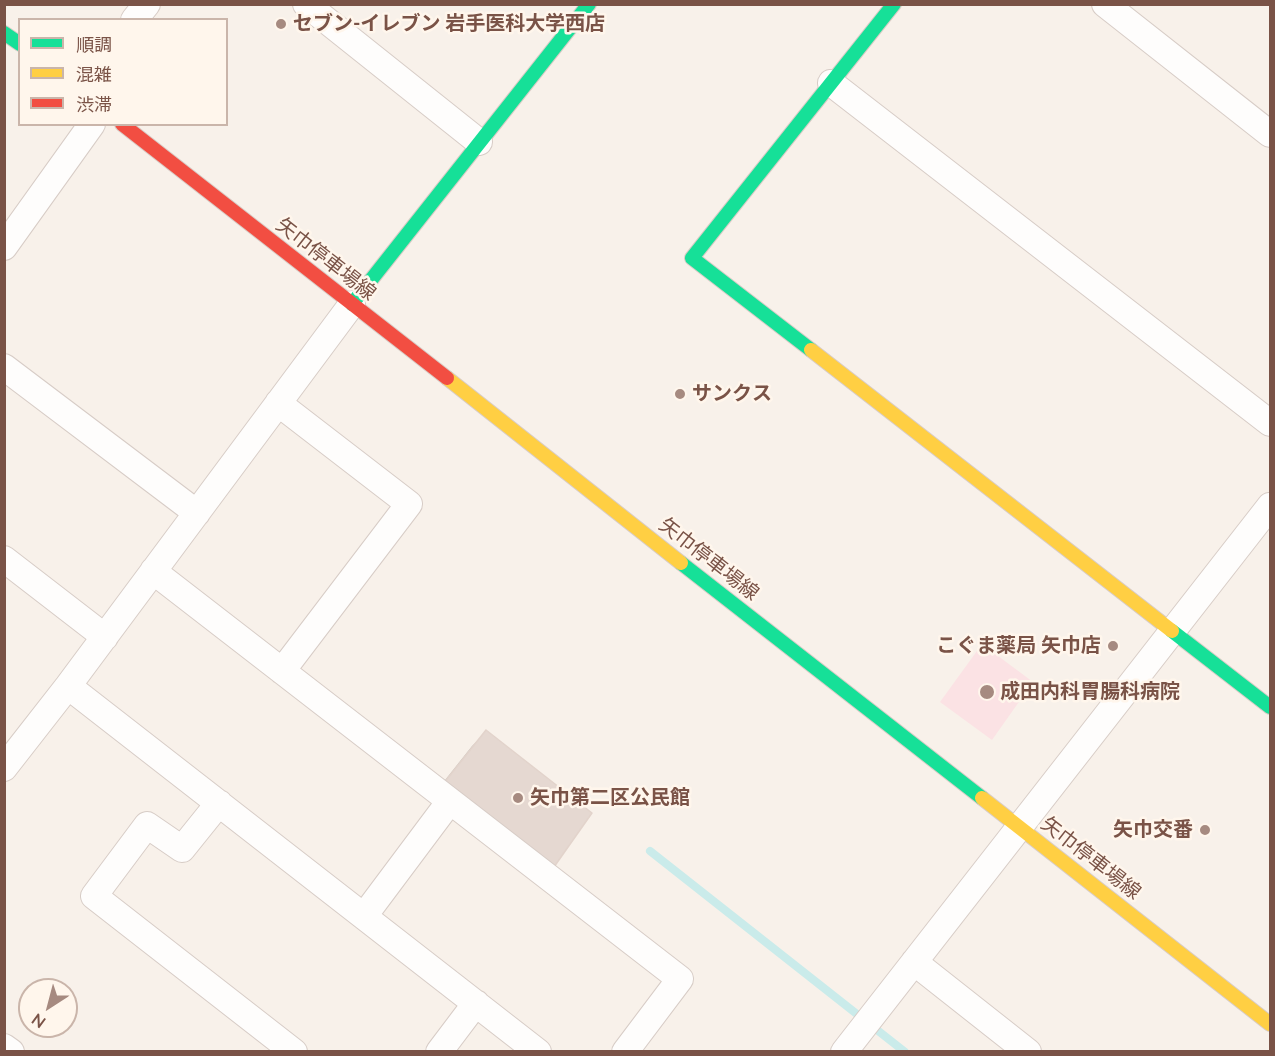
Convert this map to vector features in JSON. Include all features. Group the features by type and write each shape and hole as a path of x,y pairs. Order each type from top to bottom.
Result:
{"main road":[{"path":"352,304 589,4"},
{"path":"894,4 692,258 1270,707"},
{"path":"4,33 18,44"},
{"name":"矢巾停車場線","path":"125,126 1270,1024"}],"street":[{"path":"136,18 147,4"},
{"path":"1105,4 1270,134"},
{"path":"321,9 480,142"},
{"path":"831,83 1270,423"},
{"path":"4,247 91,126"},
{"path":"8,758 68,686 352,304"},
{"path":"4,368 197,513"},
{"path":"278,403 409,504 282,671"},
{"path":"860,1037 914,962 1270,506"},
{"path":"4,559 105,637"},
{"path":"153,572 680,979 625,1052"},
{"path":"68,686 538,1052"},
{"path":"364,916 450,801"},
{"path":"219,803 182,849 147,825 94,896 294,1052"},
{"path":"914,962 1028,1052"},
{"path":"439,1052 476,1003"},
{"path":"4,1047 11,1052"}],"shaded area":[{"name":"成田内科胃腸科病院","path":"982,644 1033,682 992,740 940,702"}],"building":[{"name":"矢巾第二区公民館","path":"486,730 592,813 554,867 443,784"}],"waterway":[{"path":"650,851 905,1052"}],"traffic: fast":[{"path":"352,304 589,4"},
{"path":"811,350 692,258 894,4"},
{"path":"4,33 18,43"},
{"path":"681,563 982,798"},
{"path":"1172,631 1270,707"}],"traffic: slow":[{"path":"811,350 1172,631"},
{"path":"447,378 681,563"},
{"path":"982,798 1270,1024"}],"traffic: jam":[{"path":"125,126 447,378"}],"place":[{"name":"セブン-イレブン 岩手医科大学西店","path":"281,24"},
{"name":"サンクス","path":"680,394"},
{"name":"こぐま薬局 矢巾店","path":"1113,646"},
{"name":"成田内科胃腸科病院","path":"987,692"},
{"name":"矢巾第二区公民館","path":"518,798"},
{"name":"矢巾交番","path":"1205,830"}]}
